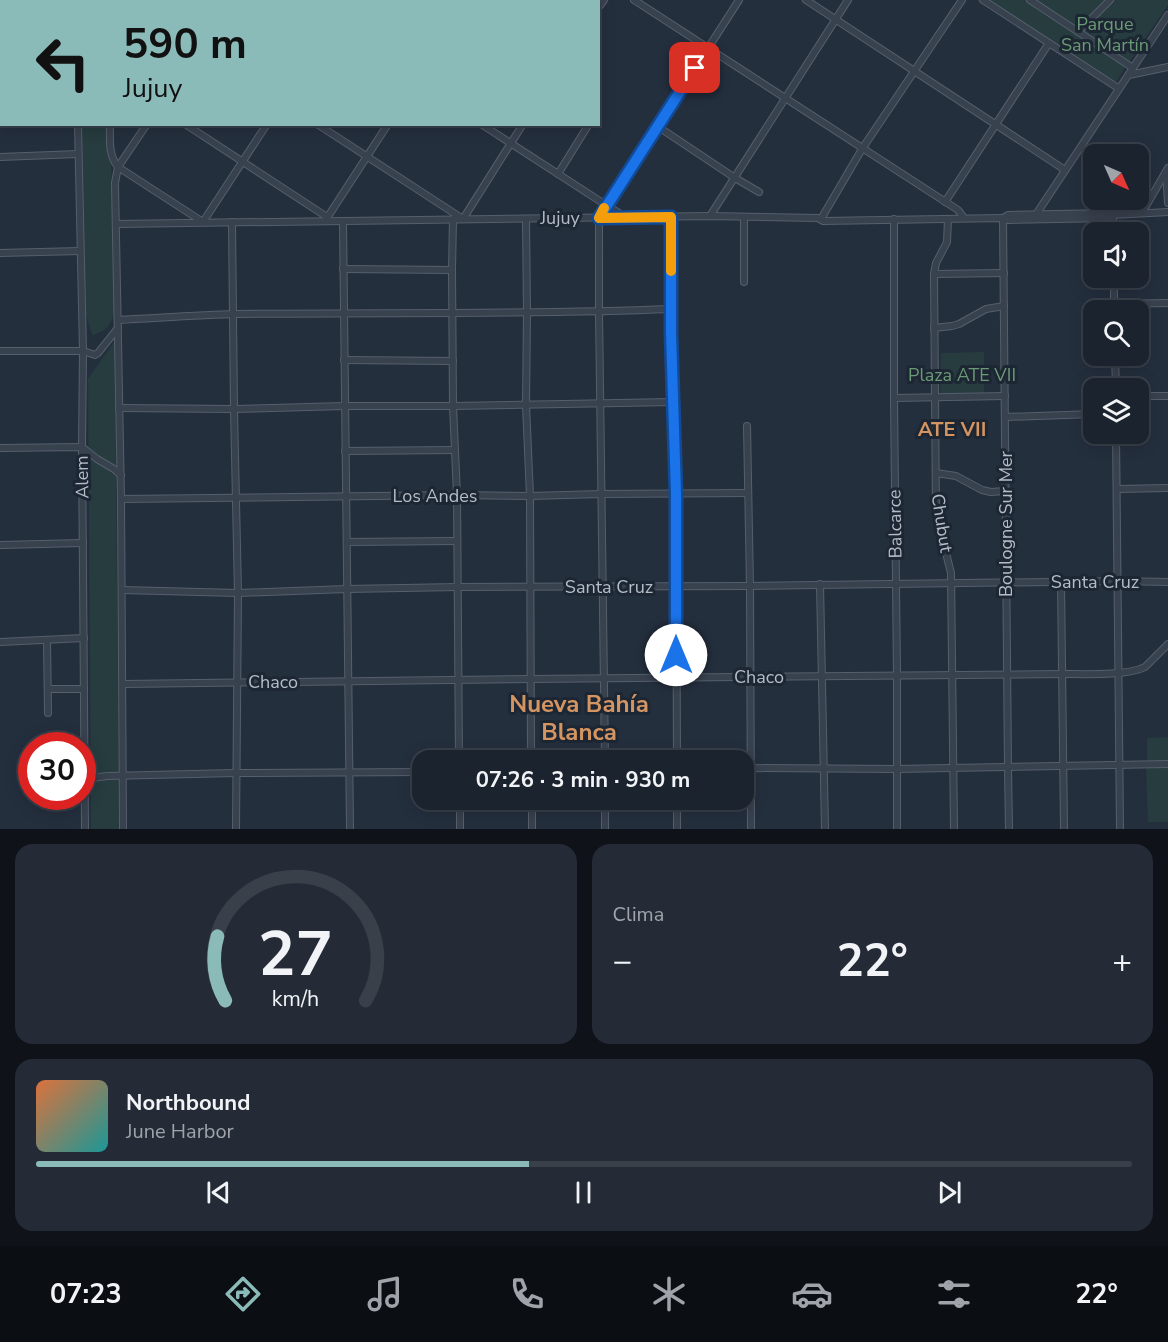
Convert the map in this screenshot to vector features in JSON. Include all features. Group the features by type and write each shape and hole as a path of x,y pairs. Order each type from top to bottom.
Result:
{"street":[{"path":"634,0 644,3 708,48 958,210 964,218"},
{"path":"605,750 599,218 739,0"},
{"path":"806,0 1065,170"},
{"path":"710,216 849,0"},
{"path":"821,219 862,149 962,0"},
{"path":"984,0 1118,88"},
{"path":"1030,0 1133,68"},
{"path":"1078,32 1110,0"},
{"path":"1034,217 1168,15"},
{"path":"1158,30 1168,28"},
{"path":"945,202 1049,43"},
{"path":"1129,75 1168,67"},
{"name":"Alem","path":"78,126 83,351 84,732"},
{"path":"110,126 111,154 118,167 203,222 266,126"},
{"path":"123,829 121,475 115,183 118,167 146,126"},
{"path":"188,126 327,219 387,126"},
{"path":"320,126 464,219 522,126"},
{"path":"484,126 628,218"},
{"path":"558,174 588,126"},
{"path":"657,126 759,192"},
{"path":"0,157 78,154"},
{"path":"1167,170 1168,203"},
{"path":"1142,213 1167,170"},
{"path":"1113,222 1113,215 1168,212"},
{"name":"Jujuy","path":"116,224 327,219 343,222 710,216 818,218 823,221 964,218 1008,220 1034,217 1110,218 1113,215"},
{"path":"671,217 676,494 677,750"},
{"path":"744,217 744,282"},
{"name":"Boulogne Sur Mer","path":"1003,218 1009,829"},
{"path":"453,219 453,406 457,495 459,750"},
{"path":"526,219 531,750"},
{"name":"Balcarce","path":"894,219 897,829"},
{"name":"Chubut","path":"948,219 947,242 936,262 934,274 934,397 936,513 949,566 950,583 954,829"},
{"path":"232,222 238,593 236,829"},
{"path":"343,222 350,829"},
{"path":"0,254 80,251"},
{"path":"344,269 452,270"},
{"path":"934,274 1004,273"},
{"path":"1149,304 1168,303"},
{"path":"934,328 959,324 986,309 1004,306"},
{"path":"118,320 234,314 452,314 671,309"},
{"path":"0,351 83,351 95,355 118,328"},
{"path":"344,360 453,361"},
{"path":"894,398 1005,396"},
{"path":"1149,396 1168,396"},
{"path":"119,408 234,409 673,402"},
{"path":"1005,417 1083,414"},
{"path":"747,426 750,586 748,750"},
{"path":"1116,444 1120,829"},
{"path":"0,448 82,447 121,475"},
{"path":"345,451 455,450"},
{"path":"936,473 956,476 982,490 1005,492"},
{"path":"1117,489 1168,488"},
{"name":"Los Andes","path":"121,499 748,493"},
{"path":"347,542 457,541"},
{"path":"0,545 83,543"},
{"path":"1061,582 1064,829"},
{"name":"Santa Cruz","path":"122,590 238,593 458,587 1168,582"},
{"path":"820,584 825,829"},
{"path":"0,642 84,638"},
{"path":"47,640 48,713"},
{"name":"Chaco","path":"123,684 1063,675 1140,669 1145,667 1168,644"},
{"path":"48,689 84,689"},
{"path":"754,768 1008,768 1168,764"},
{"path":"96,777 236,773 412,772"},
{"name":"Alem","path":"85,810 85,829"},
{"path":"460,810 460,829"},
{"path":"532,810 532,829"},
{"path":"605,810 605,829"},
{"path":"677,810 677,829"},
{"path":"750,810 751,829"}],"green space":[{"name":"Parque San Martín","path":"988,0 1168,0 1168,5 1115,83"},
{"path":"82,126 113,126 111,162 115,311 107,327 92,335 86,314"},
{"path":"115,341 119,829 91,829 91,810 96,810 96,732 90,732 88,379"},
{"name":"Plaza ATE VII","path":"984,352 984,397 940,397 941,353"},
{"path":"1168,737 1168,761 1147,762 1147,738"},
{"path":"1146,768 1168,768 1168,822 1148,822"}],"slow traffic":[{"path":"604,208 599,218 671,217 671,271"}],"district":[{"name":"ATE VII","path":"952,429"},
{"name":"Nueva Bahía Blanca","path":"579,718"}],"route":[{"path":"676,655 676,494 671,333 671,217 599,218 695,68"}]}
